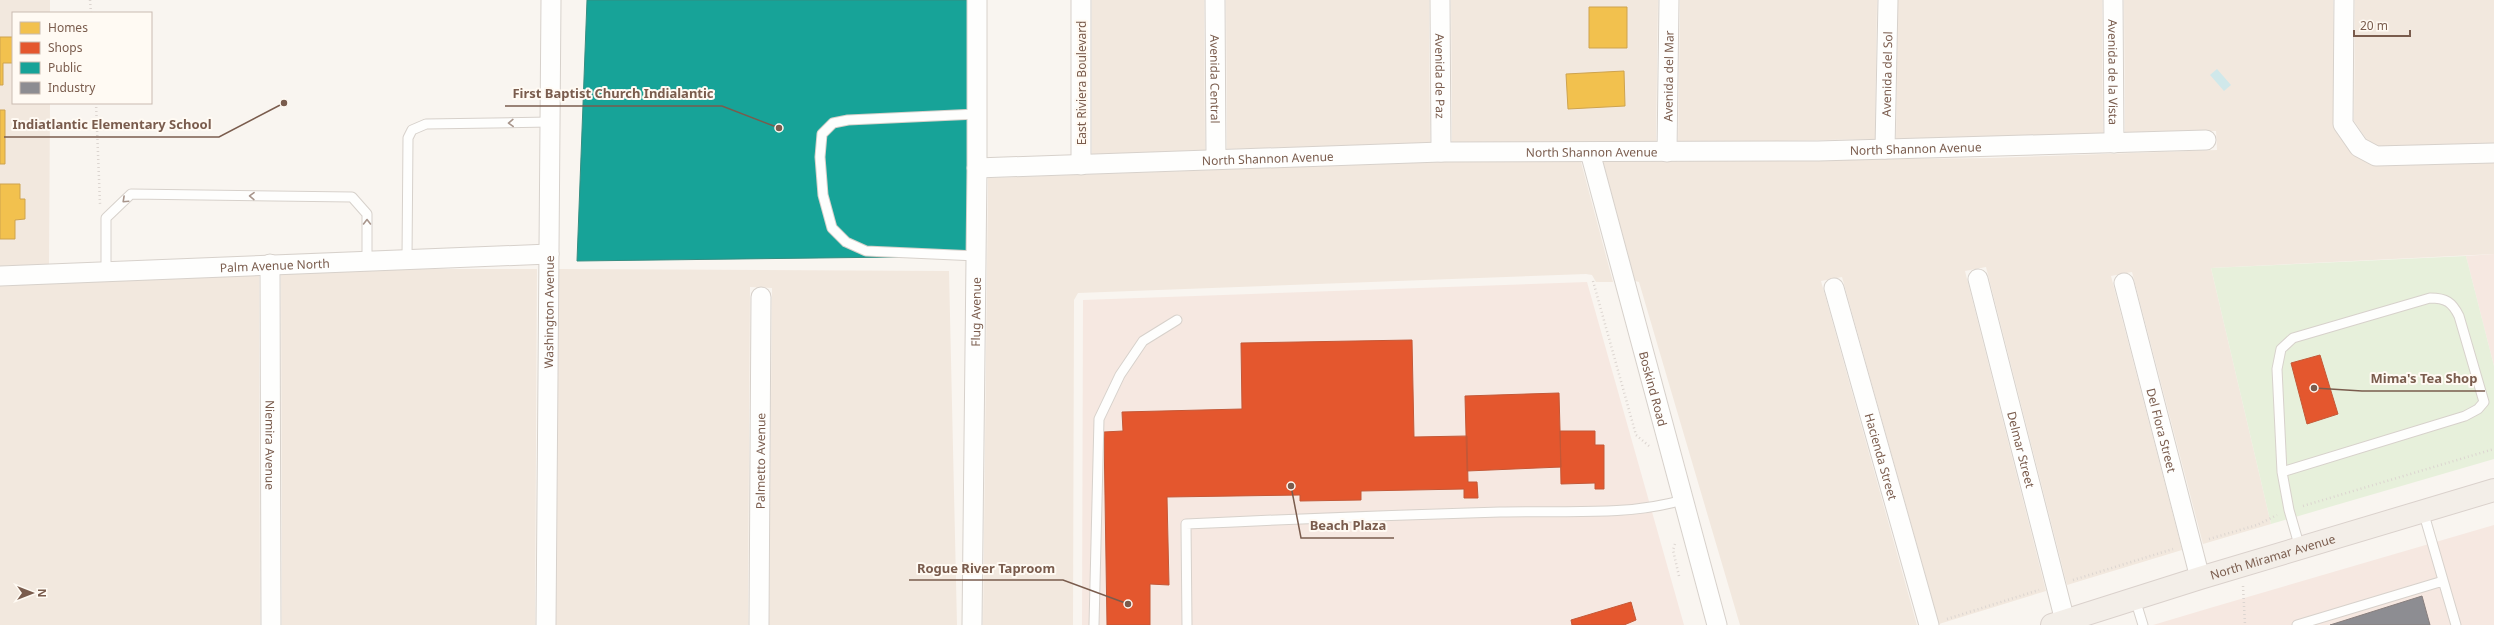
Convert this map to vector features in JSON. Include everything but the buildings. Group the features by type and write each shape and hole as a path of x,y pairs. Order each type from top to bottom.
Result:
{"main road":[{"name":"North Miramar Avenue","path":"2058,623 2200,578 2494,490"}],"street":[{"name":"Washington Avenue","path":"546,625 551,0"},
{"name":"Flug Avenue","path":"972,625 978,168 977,0"},
{"name":"East Riviera Boulevard","path":"1081,0 1081,165"},
{"name":"Avenida Central","path":"1215,0 1216,159"},
{"name":"Avenida de Paz","path":"1440,0 1441,152"},
{"name":"Avenida del Mar","path":"1667,152 1669,0"},
{"name":"Avenida del Sol","path":"1885,149 1888,0"},
{"name":"Avenida de la Vista","path":"2113,0 2114,144"},
{"path":"2344,0 2343,124 2359,146 2376,156 2494,153"},
{"name":"North Shannon Avenue","path":"978,168 1441,152 1667,152 1885,149 2114,144 2206,140"},
{"name":"Boskind Road","path":"1590,152 1717,625"},
{"name":"Palm Avenue North","path":"0,276 549,254"},
{"name":"Niemira Avenue","path":"270,264 271,625"},
{"name":"Delmar Street","path":"1978,279 2058,623"},
{"name":"Del Flora Street","path":"2124,283 2200,578"},
{"name":"Hacienda Street","path":"1834,288 1928,625"},
{"name":"Palmetto Avenue","path":"759,625 761,297"}],"lane":[{"path":"976,256 866,251 846,242 832,228 823,195 820,157 822,134 833,123 848,120 977,114"},
{"path":"407,259 408,158 410,134 420,125 550,122"},
{"path":"106,271 106,218 131,194 352,197 367,214 367,261"},
{"path":"2282,472 2465,416 2478,410 2484,402 2459,316 2453,304 2443,298 2430,298 2292,338 2281,349 2277,369 2282,472 2289,510 2300,548"},
{"path":"1094,625 1099,419 1120,375 1143,341 1177,320"},
{"path":"1187,625 1186,524 1501,512 1630,509 1663,506 1683,500"},
{"path":"2423,511 2456,625"},
{"path":"2297,625 2443,581"},
{"path":"2135,599 2143,625"}],"path":[{"path":"90,0 91,12"},
{"path":"96,104 99,202 106,218"},
{"path":"1593,281 1636,435 1654,451"},
{"path":"1677,537 1673,550 1679,576"},
{"path":"2243,565 2245,625"}],"shaded area":[{"path":"0,0 50,0 50,12 12,12 12,104 50,104 49,264 0,266"},
{"path":"1092,0 1204,0 1205,150 1092,155"},
{"path":"1226,0 1429,0 1430,143 1227,149"},
{"path":"1451,0 1658,0 1656,143 1598,143 1597,141 1588,143 1452,143"},
{"path":"1680,0 1877,0 1875,139 1678,143"},
{"path":"1898,0 2102,0 2103,134 1896,139"},
{"path":"2124,0 2333,0 2334,129 2353,155 2376,166 2494,163 2494,254 2211,268 2271,524 2203,544 2132,272 2111,276 2182,550 2067,585 1986,267 1965,271 2046,591 1939,624 1842,277 1821,281 1917,625 1740,625 1639,282 1635,281 1603,162 1991,158 2217,150 2216,131 2125,134"},
{"path":"2355,0 2494,0 2494,143 2379,147 2367,140 2354,121"},
{"path":"1441,162 1581,162 1613,282 1596,282 1592,275 1586,274 1078,293 1074,300 1073,625 983,625 988,178"},
{"path":"2494,254 2494,366 2466,256"},
{"path":"403,269 537,269 535,625 282,625 281,274"},
{"path":"559,269 949,271 957,625 769,625 772,288 750,287 748,625 556,625"},
{"path":"259,274 260,625 0,625 0,285"},
{"path":"1587,282 1684,625 1082,625 1083,300"},
{"path":"2494,525 2494,625 2153,625 2210,608"}],"green space":[{"path":"2466,256 2494,366 2494,459 2271,524 2211,268"}],"water":[{"path":"2217,69 2231,85 2224,91 2210,75"}],"place":[{"name":"Indiatlantic Elementary School","path":"284,103"},
{"name":"First Baptist Church Indialantic","path":"779,128"},
{"name":"Mima's Tea Shop","path":"2314,388"},
{"name":"Beach Plaza","path":"1291,486"},
{"name":"Rogue River Taproom","path":"1128,604"}]}
